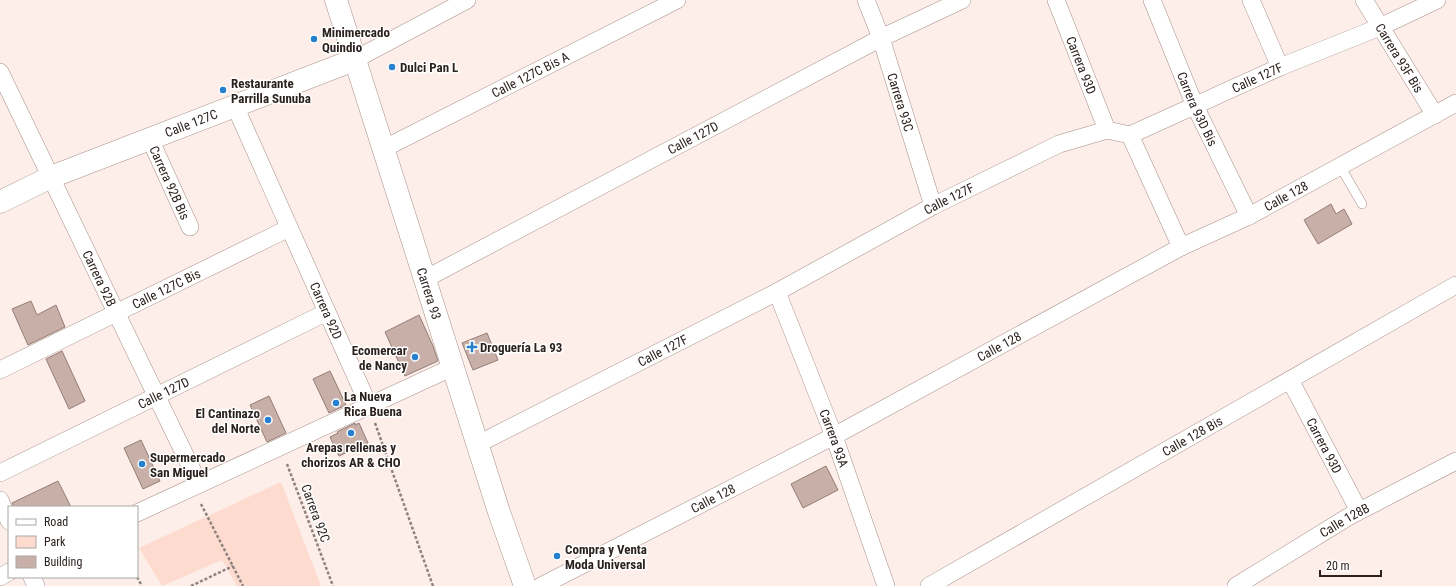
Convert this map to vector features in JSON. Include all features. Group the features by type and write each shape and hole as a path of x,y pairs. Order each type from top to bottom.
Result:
{"street":[{"name":"Carrera 93","path":"336,0 500,512 526,586"},
{"name":"Calle 127C","path":"0,202 50,176 354,60 468,0"},
{"name":"Calle 127C Bis A","path":"383,149 676,0"},
{"name":"Carrera 93C","path":"866,0 881,38 934,206"},
{"name":"Calle 127D","path":"425,279 881,38 962,0"},
{"name":"Carrera 93D","path":"1056,0 1108,130"},
{"name":"Carrera 93D Bis","path":"1152,0 1195,106 1249,216"},
{"path":"1251,0 1280,67"},
{"name":"Carrera 93F Bis","path":"1364,0 1435,116"},
{"name":"Calle 127F","path":"478,444 777,292 934,206 1059,144 1108,130 1130,135 1280,67 1380,27 1437,0"},
{"name":"Carrera 92B","path":"0,72 156,396 196,486"},
{"name":"Calle 128","path":"541,586 834,436 1181,247 1249,216 1435,116 1456,103"},
{"name":"Carrera 92D","path":"235,106 368,406"},
{"path":"1130,135 1181,247"},
{"name":"Carrera 92B Bis","path":"150,139 190,227"},
{"name":"Calle 127C Bis","path":"0,370 290,228"},
{"name":"Calle 128 Bis","path":"929,586 1456,285"},
{"name":"Carrera 93A","path":"777,292 834,436 886,586"},
{"name":"Calle 127D","path":"0,473 327,312"},
{"path":"138,513 453,367"},
{"name":"Carrera 93D","path":"1290,380 1359,511"},
{"name":"Calle 128B","path":"1236,586 1348,516 1456,461"},
{"path":"0,500 8,519"}],"lane":[{"path":"1340,166 1362,204"}],"path":[{"path":"368,406 433,586"},
{"name":"Carrera 92C","path":"280,446 333,586"},
{"path":"196,486 243,586"},
{"path":"191,586 233,566"}],"green space":[{"path":"281,482 321,586 237,586 222,560 162,586 139,548"}],"building":[{"path":"1331,204 1336,214 1344,209 1352,224 1318,244 1304,220"},
{"path":"31,301 37,315 56,305 65,327 28,345 12,309"},
{"path":"419,315 438,361 405,376 385,332"},
{"path":"487,333 498,360 473,370 462,343"},
{"path":"62,351 85,401 69,409 46,359"},
{"path":"330,371 346,405 329,413 313,379"},
{"name":"El Cantinazo del Norte","path":"269,396 286,433 267,442 250,405"},
{"path":"355,423 355,425 359,423 368,443 339,456 330,437"},
{"name":"Supermercado San Miguel","path":"141,440 160,481 143,489 124,448"},
{"path":"826,466 838,490 803,508 791,484"},
{"path":"58,481 70,506 14,506 12,503"}],"place":[{"name":"Minimercado Quindio","path":"314,39"},
{"name":"Dulci Pan L","path":"392,67"},
{"name":"Restaurante Parrilla Sunuba","path":"223,90"},
{"name":"Droguería La 93","path":"472,347"},
{"name":"Ecomercar de Nancy","path":"415,357"},
{"name":"La Nueva Rica Buena","path":"336,403"},
{"name":"El Cantinazo del Norte","path":"268,420"},
{"name":"Arepas rellenas y chorizos AR & CHO","path":"351,433"},
{"name":"Supermercado San Miguel","path":"142,464"},
{"name":"Compra y Venta Moda Universal","path":"557,556"}]}
